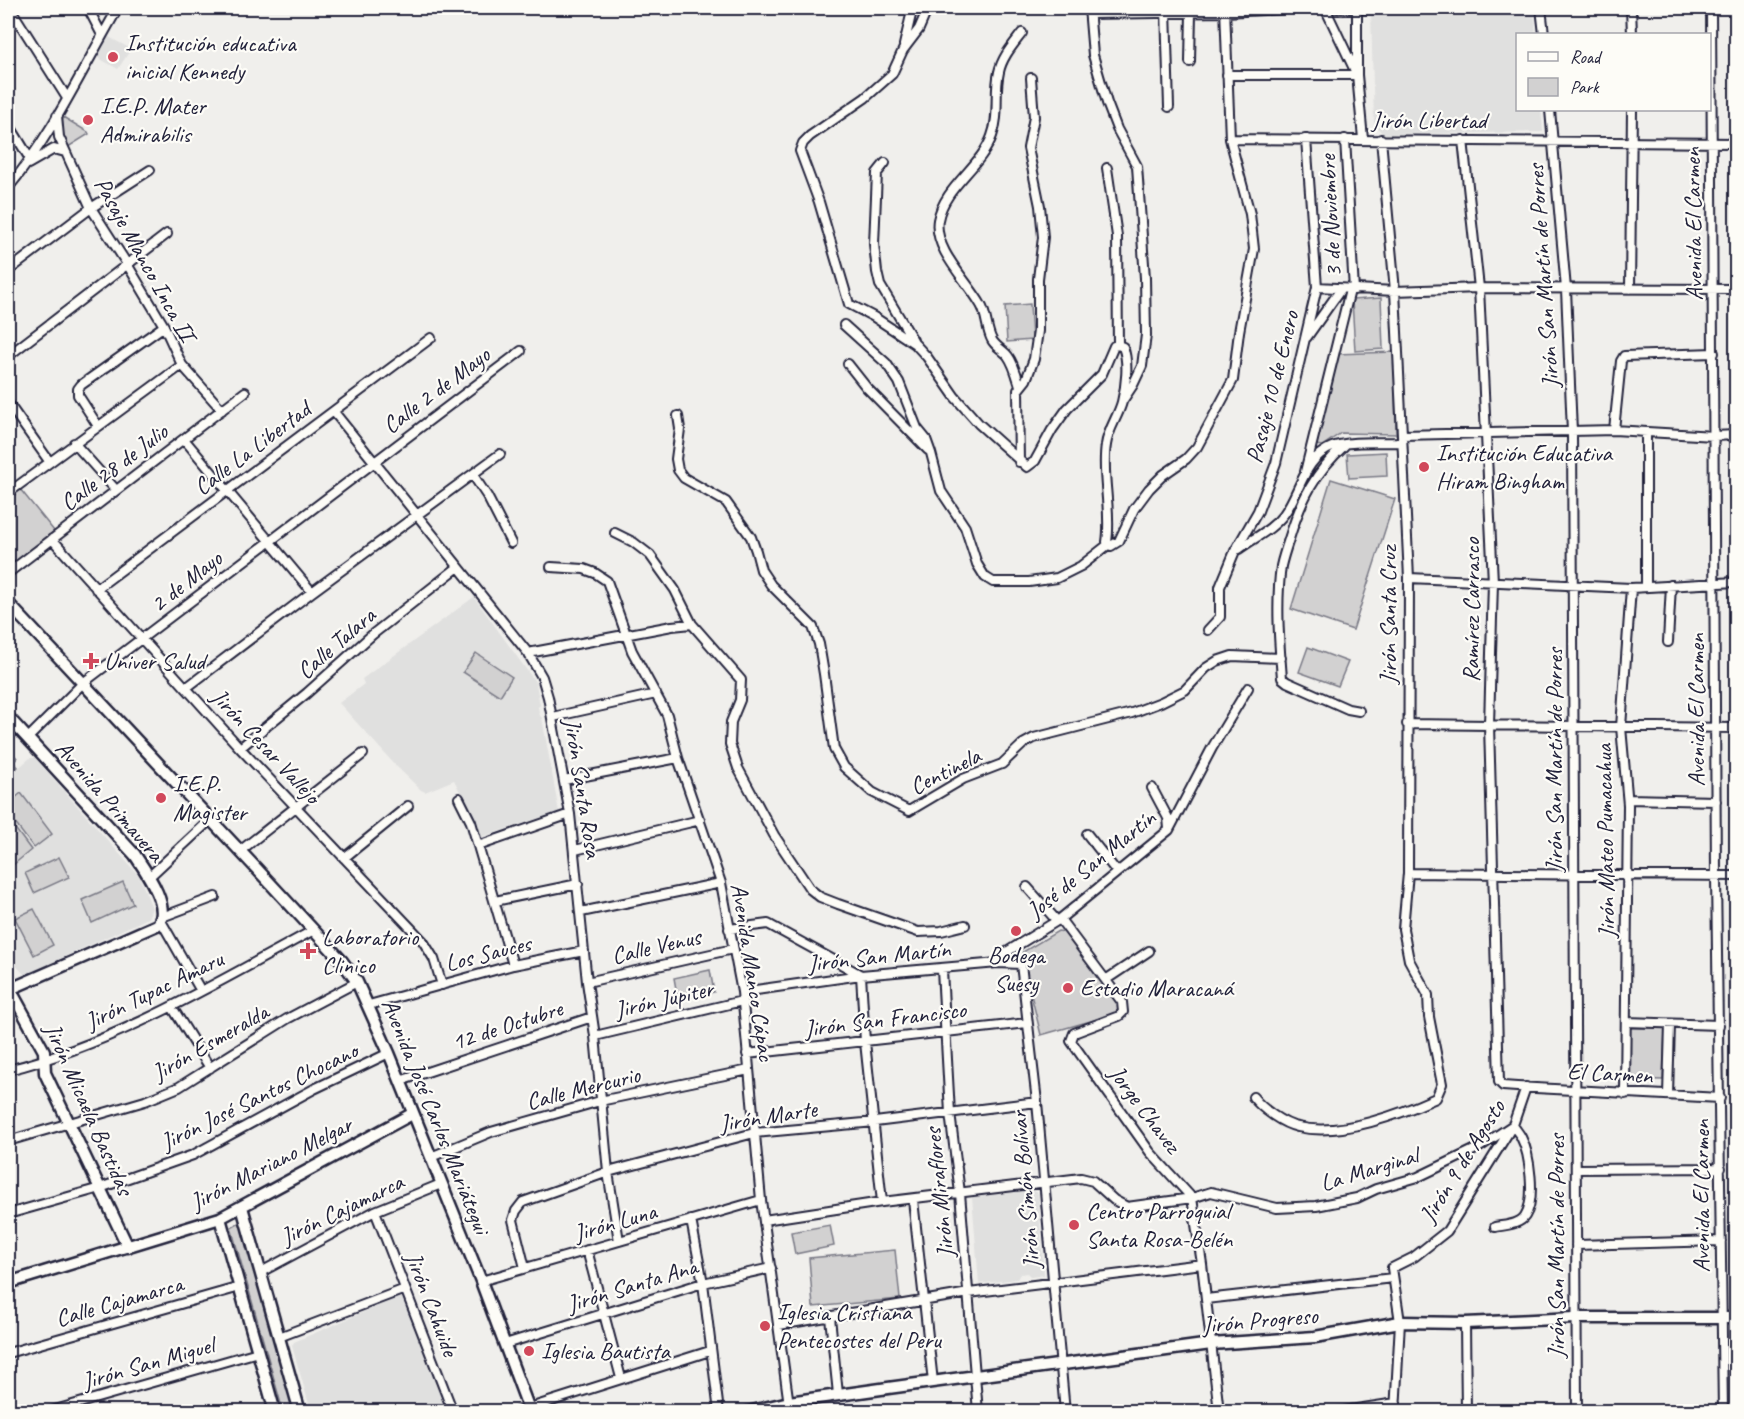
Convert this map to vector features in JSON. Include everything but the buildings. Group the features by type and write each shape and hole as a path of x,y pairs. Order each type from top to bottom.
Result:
{"street":[{"path":"10,8 67,98"},
{"path":"88,8 102,35"},
{"path":"8,188 25,167 57,116 118,8"},
{"path":"911,8 903,50 892,74 831,123 810,136 803,143 800,151 819,202 849,304 874,317 915,344"},
{"path":"903,50 919,29 928,8"},
{"path":"1109,544 1107,542 1109,507 1106,447 1110,430 1122,401 1142,366 1146,335 1145,278 1138,177 1134,159 1117,129 1107,104 1093,56 1089,11 1191,12 1306,8"},
{"path":"1324,8 1357,75"},
{"path":"1337,8 1383,8"},
{"path":"1357,8 1357,75 1363,139"},
{"path":"1541,8 1544,33"},
{"path":"1631,8 1632,33"},
{"name":"Avenida El Carmen","path":"1711,8 1716,876 1723,1412"},
{"path":"1166,10 1168,107"},
{"path":"844,325 886,363 899,382 917,429 926,439 942,491 965,527 980,571 985,577 993,582 1029,582 1057,578 1081,566 1109,544 1115,545 1125,531 1134,509 1149,489 1197,447 1233,380 1254,249 1250,214 1230,138 1225,10"},
{"path":"1190,62 1191,12"},
{"path":"1019,462 1018,398 1020,386 1009,358 992,341 983,307 943,248 938,232 938,220 948,198 988,147 998,105 999,70 1007,52 1022,33"},
{"path":"1227,75 1357,75"},
{"path":"1020,386 1026,380 1035,359 1038,331 1038,272 1043,237 1040,206 1028,148 1034,117 1031,78"},
{"name":"Jirón San Martín de Porres","path":"1550,111 1566,289 1572,432 1577,1412"},
{"path":"1630,290 1632,111"},
{"name":"Pasaje Manco Inca II","path":"57,116 59,137 91,208 128,264 164,326 182,365 222,410"},
{"path":"8,123 30,159"},
{"name":"Jirón Libertad","path":"1230,138 1737,142"},
{"name":"Pasaje 10 de Enero","path":"1208,630 1220,617 1220,587 1235,551 1258,511 1276,463 1317,287 1306,139"},
{"name":"3 de Noviembre","path":"1305,473 1348,290 1346,139"},
{"name":"Jirón Santa Cruz","path":"1252,1097 1265,1110 1297,1127 1323,1129 1358,1125 1421,1104 1436,1098 1442,1084 1429,1017 1428,995 1409,960 1403,929 1408,873 1409,578 1395,291 1381,139"},
{"name":"Ramírez Carrasco","path":"1463,140 1479,288 1493,582 1489,725 1499,1082"},
{"path":"25,167 54,149 65,152"},
{"path":"885,163 877,173 874,244 880,285 915,344 955,397 979,424 1019,462 1027,467 1035,461 1052,430 1067,410 1102,374 1110,352 1114,346 1119,345"},
{"path":"1107,168 1117,236 1119,345"},
{"path":"8,271 91,208 150,170"},
{"path":"8,356 167,234"},
{"path":"1317,287 1395,291 1479,288 1737,289"},
{"path":"1305,340 1348,290"},
{"path":"98,426 78,395 78,389 164,326"},
{"name":"Calle La Libertad","path":"96,589 431,338"},
{"path":"1119,345 1123,347 1126,356 1122,401"},
{"name":"Calle 2 de Mayo","path":"373,461 521,351"},
{"path":"1614,430 1621,361 1624,356 1714,353"},
{"path":"848,364 903,427 931,453"},
{"path":"8,493 182,365"},
{"name":"Calle 28 de Julio","path":"8,573 244,392"},
{"path":"8,403 49,462"},
{"name":"Jirón Santa Rosa","path":"333,412 528,653 542,677 553,717 570,814 608,1172 619,1241"},
{"name":"Centinela","path":"678,417 680,429 676,459 678,470 684,478 726,502 751,537 761,570 771,585 813,627 819,644 834,748 844,766 872,792 909,811 963,779 1002,764 1023,744 1034,738 1132,713 1161,702 1185,690 1206,668 1217,661 1232,656 1281,658"},
{"path":"1235,551 1271,526 1283,514 1305,473 1324,451 1334,446 1487,432 1614,430 1714,436 1737,435"},
{"path":"1646,433 1646,587"},
{"path":"184,439 312,592"},
{"path":"74,443 116,490"},
{"path":"1345,445 1322,467 1304,496 1281,564 1279,587 1282,678 1348,709 1359,711"},
{"path":"186,688 500,454"},
{"name":"2 de Mayo","path":"28,738 83,683 373,461"},
{"path":"473,475 500,519 510,543"},
{"path":"615,533 633,542 650,555 675,590 693,624 741,680 740,700 731,722 730,744 738,768 774,835 810,889 820,897 918,932 941,931 965,924"},
{"name":"Jirón Cesar Vallejo","path":"52,539 240,748 423,941 434,959 442,985"},
{"name":"Avenida Manco Cápac","path":"551,567 584,569 602,576 607,581 632,651 667,715 678,758 721,883 742,992 761,1200 790,1407"},
{"name":"Calle Talara","path":"240,748 308,693 373,634 457,568"},
{"path":"1409,578 1631,588 1737,582"},
{"path":"1668,642 1671,585"},
{"name":"Jirón Mateo Pumacahua","path":"1624,1094 1628,799 1621,727 1631,588"},
{"name":"Avenida José Carlos Mariátegui","path":"8,603 342,961 357,982 389,1053 481,1281 529,1410"},
{"path":"528,653 693,624"},
{"name":"José de San Martín","path":"998,963 1005,953 1059,920 1169,831 1212,748 1248,688"},
{"path":"553,717 656,694"},
{"name":"Avenida Primavera","path":"8,717 135,855 149,877 162,908 162,919"},
{"path":"1407,724 1737,728"},
{"path":"240,851 363,754"},
{"path":"564,780 678,758"},
{"path":"1152,788 1168,818 1169,831"},
{"path":"459,798 471,822 513,965"},
{"path":"1628,799 1716,801"},
{"path":"344,858 408,806"},
{"path":"478,846 570,814"},
{"path":"149,877 210,820"},
{"path":"574,850 699,820"},
{"path":"1087,834 1117,872"},
{"path":"1408,873 1737,876"},
{"path":"581,912 721,883"},
{"path":"495,901 578,884"},
{"path":"1027,887 1059,920 1107,979 1149,951"},
{"path":"9,989 157,925 162,919 215,897"},
{"path":"162,919 201,991"},
{"path":"729,929 768,924 861,975 865,1042 882,1202"},
{"name":"Jirón Tupac Amaru","path":"8,1070 44,1061 172,1008 312,931"},
{"name":"Calle Venus","path":"587,982 733,949"},
{"name":"Los Sauces","path":"369,1005 513,965 584,951"},
{"name":"Jirón San Martín","path":"742,992 861,975 942,970 998,963 1021,964"},
{"name":"Jirón Simón Bolívar","path":"1021,964 1045,1181 1065,1412"},
{"name":"Jirón Miraflores","path":"942,970 950,1113 960,1193 978,1412"},
{"name":"Jorge Chavez","path":"1107,979 1122,1002 1123,1012 1119,1016 1074,1033 1071,1041 1150,1152 1192,1198"},
{"name":"Jirón Esmeralda","path":"8,1142 145,1101 179,1087 287,1019 357,982"},
{"name":"Jirón Micaela Bastidas","path":"9,989 44,1052 45,1073 128,1247"},
{"name":"Jirón Júpiter","path":"595,1036 742,1001"},
{"path":"172,1008 210,1068"},
{"name":"12 de Octubre","path":"400,1081 592,1017"},
{"path":"1626,1022 1719,1025"},
{"name":"Jirón San Francisco","path":"747,1054 1027,1023"},
{"path":"1668,1095 1670,1024"},
{"name":"Jirón José Santos Chocano","path":"8,1214 100,1188 193,1155 314,1089 389,1053"},
{"name":"Calle Mercurio","path":"431,1157 491,1132 600,1101 749,1070"},
{"name":"El Carmen","path":"1499,1082 1503,1086 1720,1098"},
{"name":"Jirón 9 de Agosto","path":"1393,1278 1392,1268 1414,1257 1447,1231 1513,1125 1526,1087"},
{"name":"Jirón Marte","path":"525,1268 513,1220 522,1202 608,1172 754,1133 875,1122 1037,1102"},
{"name":"Jirón Mariano Melgar","path":"8,1283 220,1218 412,1114"},
{"path":"1495,1227 1517,1223 1525,1217 1529,1204 1528,1162 1521,1138 1513,1125"},
{"name":"La Marginal","path":"764,1220 1045,1181 1087,1179 1127,1207 1192,1198 1211,1192 1277,1208 1316,1206 1357,1198 1376,1189 1418,1177 1448,1164 1513,1125"},
{"path":"1576,1169 1720,1168"},
{"name":"Jirón Cajamarca","path":"261,1272 375,1211 441,1184"},
{"path":"1192,1198 1202,1264 1218,1412"},
{"name":"Jirón Luna","path":"481,1281 761,1200"},
{"path":"913,1200 933,1382"},
{"path":"242,1207 300,1412"},
{"name":"Jirón Cahuide","path":"375,1211 453,1412"},
{"path":"220,1218 275,1412"},
{"path":"691,1220 703,1283 718,1412"},
{"path":"1576,1245 1721,1241"},
{"path":"587,1250 621,1378"},
{"path":"779,1325 969,1293 1202,1264"},
{"name":"Jirón Santa Ana","path":"505,1344 703,1283 771,1268"},
{"path":"1206,1299 1393,1278 1400,1322 1396,1407 1337,1412"},
{"name":"Calle Cajamarca","path":"8,1353 240,1287"},
{"path":"279,1337 405,1289"},
{"path":"830,1317 838,1394"},
{"name":"Jirón Progreso","path":"748,1412 790,1407 838,1394 1211,1344 1315,1337 1400,1322 1464,1323 1575,1318 1737,1318"},
{"path":"1464,1323 1466,1412"},
{"path":"517,1412 710,1351"},
{"name":"Jirón San Miguel","path":"48,1412 77,1408 258,1352"}],"shaded area":[{"path":"1435,8 1534,8 1536,33 1516,33 1516,111 1541,111 1543,132 1383,134 1374,124 1371,11"},
{"path":"107,36 131,49 118,69 95,56"},
{"path":"474,597 536,683 540,705 538,707 559,812 481,837 454,780 425,792 421,790 339,703 364,684 362,679"},
{"path":"30,758 35,758 139,876 152,908 148,918 25,975 8,957 8,777"},
{"path":"1030,1189 1038,1193 1044,1275 1031,1277 1027,1273 1020,1274 1017,1279 979,1284 972,1197"},
{"path":"401,1296 404,1298 447,1411 311,1411 292,1346 294,1342"}],"green space":[{"path":"63,117 89,134 68,147 61,127"},
{"path":"1381,298 1383,349 1355,351 1352,300"},
{"path":"1030,304 1032,340 1007,342 1005,306"},
{"path":"1394,352 1396,434 1341,433 1322,446 1316,445 1336,354"},
{"path":"1386,452 1387,476 1349,478 1347,454"},
{"path":"1331,479 1395,499 1353,630 1291,609"},
{"path":"20,489 54,531 8,568 8,499"},
{"path":"1308,647 1348,662 1338,686 1299,672"},
{"path":"476,653 512,677 500,696 463,672"},
{"path":"8,748 17,758 14,762 18,767 8,776"},
{"path":"21,793 52,834 34,848 8,814 8,804"},
{"path":"8,819 31,850 13,865 8,858"},
{"path":"59,857 69,877 34,893 25,873"},
{"path":"123,882 133,904 92,923 82,900"},
{"path":"34,909 53,945 34,955 15,918"},
{"name":"Estadio Maracaná","path":"1058,931 1065,932 1122,1010 1119,1013 1041,1035 1024,966 1011,959"},
{"path":"710,970 714,992 678,1000 674,978"},
{"path":"1630,1028 1665,1028 1663,1080 1628,1079"},
{"path":"240,1222 244,1223 296,1411 283,1411 231,1227"},
{"path":"830,1225 834,1246 795,1254 791,1232"},
{"path":"895,1250 900,1299 813,1307 809,1258"}],"place":[{"name":"Institución educativa inicial Kennedy","path":"113,57"},
{"name":"I.E.P. Mater Admirabilis","path":"88,120"},
{"name":"Institución Educativa Hiram Bingham","path":"1424,467"},
{"name":"Univer Salud","path":"91,661"},
{"name":"I.E.P. Magister","path":"161,798"},
{"name":"Bodega Suesy","path":"1016,931"},
{"name":"Laboratorio Clinico","path":"308,951"},
{"name":"Estadio Maracaná","path":"1068,988"},
{"name":"Centro Parroquial Santa Rosa-Belén","path":"1074,1225"},
{"name":"Iglesia Cristiana Pentecostes del Peru","path":"765,1326"},
{"name":"Iglesia Bautista","path":"529,1351"}]}
